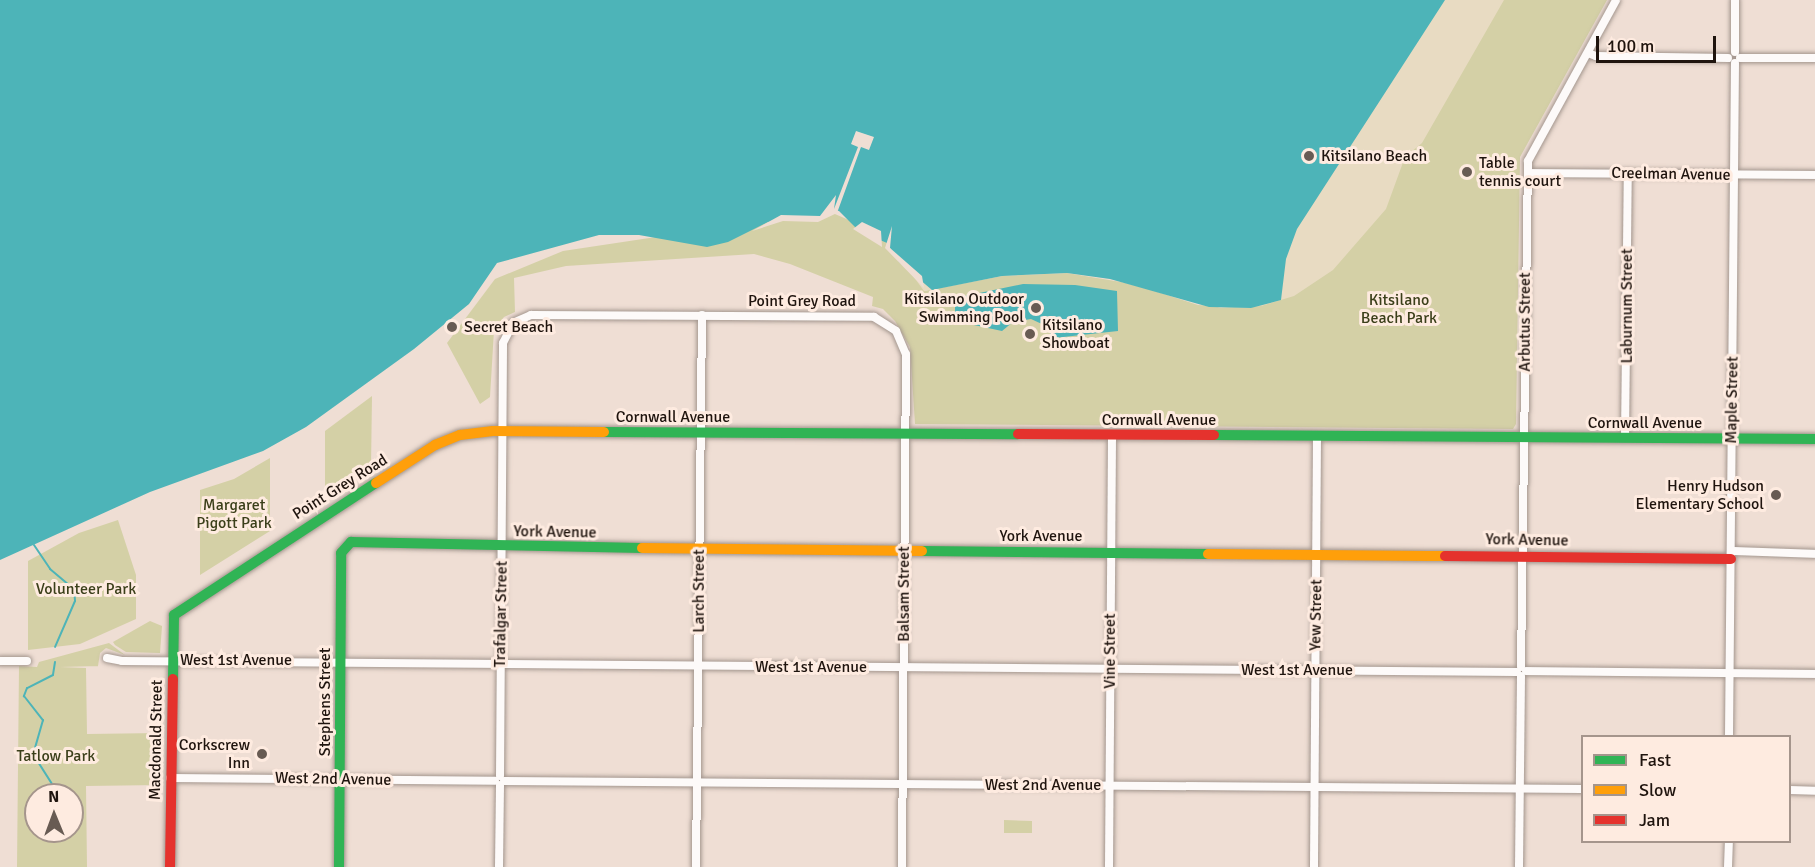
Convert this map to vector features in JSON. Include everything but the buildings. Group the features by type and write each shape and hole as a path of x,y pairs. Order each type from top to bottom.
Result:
{"main road":[{"name":"Cornwall Avenue","path":"502,431 1815,439"},
{"name":"Point Grey Road","path":"174,615 435,445 460,435 502,431"},
{"name":"York Avenue","path":"351,542 699,549 1731,555"},
{"name":"Stephens Street","path":"339,867 341,554 351,542"},
{"name":"Macdonald Street","path":"170,867 174,615"}],"street":[{"name":"Arbutus Street","path":"1519,867 1528,158 1616,0"},
{"name":"Maple Street","path":"1730,735 1735,0"},
{"path":"1588,53 1596,56 1815,58"},
{"name":"Creelman Avenue","path":"1528,172 1815,175"},
{"name":"Laburnum Street","path":"1626,438 1628,174"},
{"name":"Point Grey Road","path":"503,343 513,323 531,315 867,316 891,327"},
{"name":"Larch Street","path":"696,867 702,315"},
{"name":"Balsam Street","path":"891,327 900,337 906,354 902,867"},
{"name":"Trafalgar Street","path":"500,867 503,343"},
{"name":"Vine Street","path":"1109,867 1112,434"},
{"name":"Yew Street","path":"1314,867 1317,436"},
{"name":"York Avenue","path":"1731,555 1815,554"},
{"name":"West 1st Avenue","path":"107,658 1110,670 1815,674"},
{"path":"0,661 27,661"},
{"name":"West 2nd Avenue","path":"170,778 1581,789"},
{"path":"1791,790 1815,790"},
{"path":"1728,867 1729,843"}],"green space":[{"name":"Kitsilano Beach Park","path":"1445,0 1607,0 1520,157 1516,424 1513,429 915,424 910,347 895,321 883,309 872,306 873,297 790,264 754,254 566,266 514,278 515,312 504,317 494,330 490,397 480,404 447,343 495,279 563,251 828,211 888,237 923,283 924,291 1002,276 1067,273 1133,284 1198,305 1251,308"},
{"path":"372,396 371,467 325,499 325,431"},
{"name":"Margaret Pigott Park","path":"270,458 270,531 200,575 200,490 234,479"},
{"name":"Volunteer Park","path":"118,520 136,575 136,619 80,644 28,650 28,561 79,533"},
{"path":"150,621 162,626 160,653 126,652 113,642"},
{"name":"Tatlow Park","path":"109,643 125,655 106,648 100,653 98,666 60,667 86,668 87,734 160,733 160,785 86,786 87,867 17,867 19,666 37,667 39,662"},
{"path":"1004,820 1032,821 1032,833 1004,833"}],"sand":[{"name":"Kitsilano Beach","path":"1374,0 1504,0 1422,143 1405,157 1386,209 1333,270 1294,296 1261,306 1221,308 1110,279 1067,273 1002,276 924,291 890,244"}],"water":[{"path":"0,0 1445,0 1297,229 1286,259 1281,300 1251,308 1209,307 1110,279 1067,273 1002,276 932,290 899,262 887,243 859,231 839,211 833,210 826,216 768,222 728,242 707,247 639,235 599,235 497,263 469,304 414,349 306,427 263,451 150,492 0,560"},
{"name":"Kitsilano Outdoor Swimming Pool","path":"1023,284 1075,285 1117,291 1118,331 1054,338 1044,325 1031,319 1013,322 1002,331 955,321 955,298"}],"pier":[{"path":"856,131 874,137 869,150 861,147 837,213 818,222 783,221 752,231 781,215 820,216 836,195 834,209 858,147 851,144"},
{"path":"862,222 881,231 882,247 853,229"},
{"path":"892,226 890,248 922,276 924,288 885,248"}],"waterway":[{"path":"34,545 50,569 74,589 75,601 55,647"},
{"path":"51,783 33,754 43,720 24,696 27,688 53,675 55,662"}],"traffic: fast":[{"path":"604,432 1018,434"},
{"path":"1214,435 1815,439"},
{"path":"173,679 174,615 376,483"},
{"path":"339,867 341,553 351,542 642,548"},
{"path":"922,551 1208,554"}],"traffic: slow":[{"path":"376,483 435,445 460,435 493,431 604,432"},
{"path":"642,548 922,551"},
{"path":"1208,554 1445,556"}],"traffic: jam":[{"path":"1018,434 1214,435"},
{"path":"1445,556 1731,559"},
{"path":"170,867 173,679"}],"place":[{"name":"Kitsilano Beach","path":"1309,156"},
{"name":"Table tennis court","path":"1467,172"},
{"name":"Kitsilano Outdoor Swimming Pool","path":"1036,308"},
{"name":"Secret Beach","path":"452,327"},
{"name":"Kitsilano Showboat","path":"1030,334"},
{"name":"Henry Hudson Elementary School","path":"1776,495"},
{"name":"Corkscrew Inn","path":"262,754"}]}
